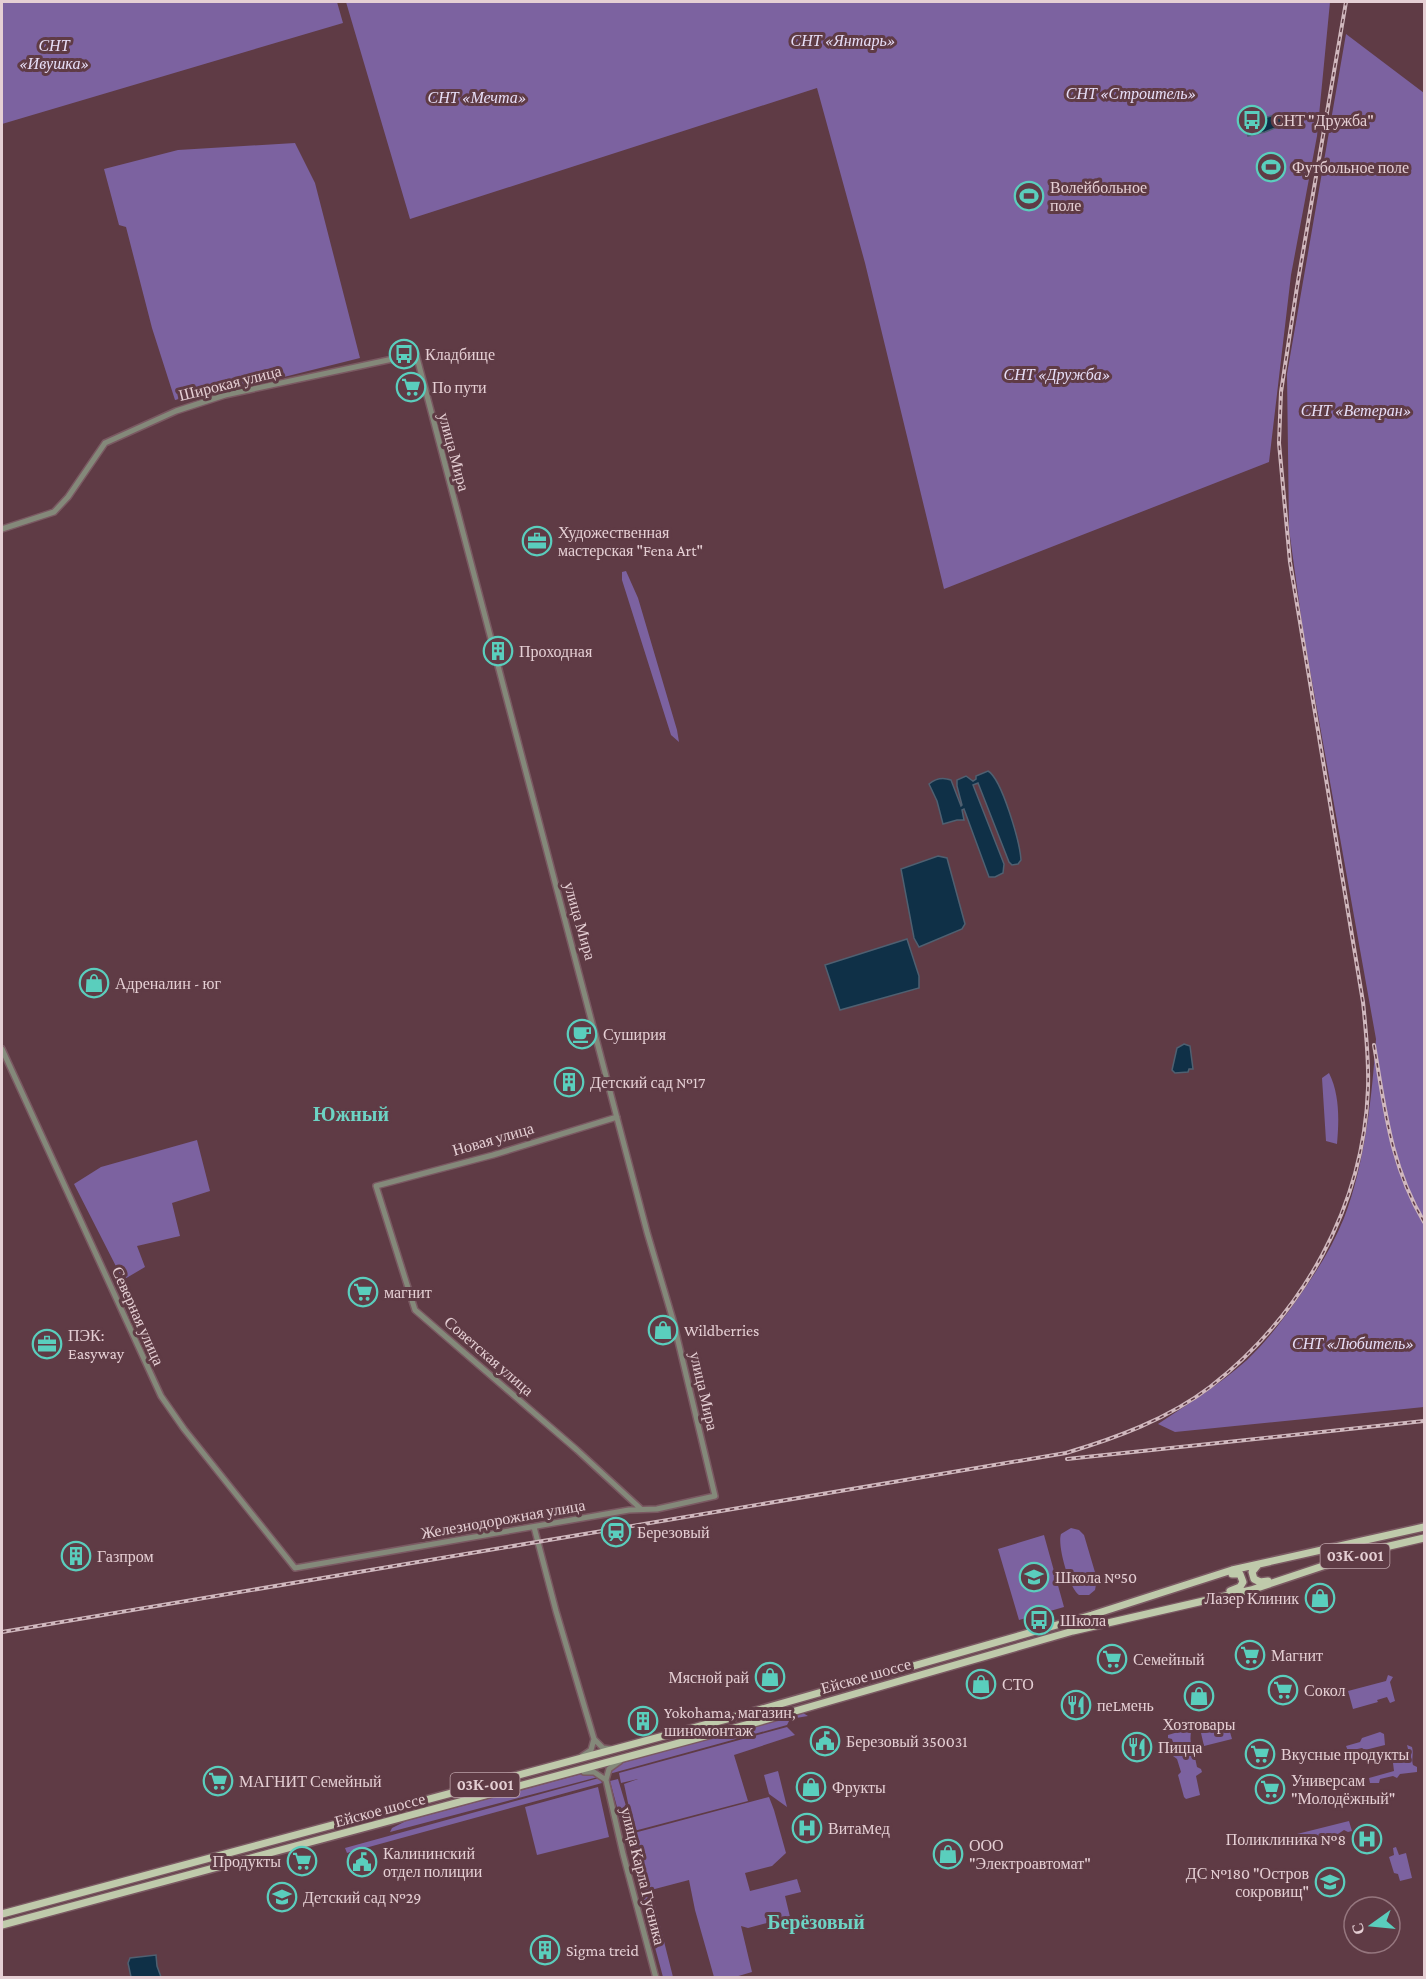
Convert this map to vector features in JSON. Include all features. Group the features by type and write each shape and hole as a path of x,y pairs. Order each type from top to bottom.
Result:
{"main road":[{"name":"Ейское шоссе","path":"2,1914 578,1760 826,1691 1092,1615 1232,1570 1425,1527"},
{"name":"Ейское шоссе","path":"2,1925 624,1758 1072,1631 1251,1590 1383,1547 1425,1538"},
{"name":"03К-001","path":"1260,1564 1252,1572 1256,1581 1288,1578"},
{"name":"03К-001","path":"1189,1584 1234,1573 1242,1577 1243,1582 1238,1588 1196,1602"}],"street":[{"name":"Широкая улица","path":"2,530 54,512 68,497 105,443 124,433 176,411 225,395 416,354"},
{"name":"улица Мира","path":"416,354 489,638 673,1320 715,1496"},
{"name":"Северная улица","path":"2,1048 161,1396 184,1429 295,1568"},
{"name":"Новая улица","path":"376,1186 493,1155 617,1117"},
{"name":"Советская улица","path":"376,1186 415,1310 577,1450 642,1510"},
{"name":"Железнодорожная улица","path":"295,1568 534,1527 657,1509 715,1496"},
{"path":"534,1527 594,1739 598,1745 608,1749 627,1746"},
{"path":"578,1760 591,1750 594,1739"},
{"path":"564,1774 567,1776 588,1770 606,1780 609,1768 624,1758"},
{"name":"улица Карла Гусника","path":"606,1780 656,1977"}],"green space":[{"name":"СНТ «Ивушка»","path":"2,2 337,2 343,23 2,124"},
{"path":"346,2 1330,2 1317,136 1291,275 1269,462 944,589 865,263 817,88 410,219"},
{"name":"СНТ «Ветеран»","path":"1346,34 1424,93 1424,1407 1175,1432 1158,1424 1214,1386 1254,1353 1285,1316 1323,1261 1344,1218 1351,1197 1370,1106 1376,1039 1303,631 1289,529 1287,374"},
{"path":"295,143 315,183 360,358 175,400 152,328 126,227 119,225 104,169 178,150"},
{"path":"626,571 638,598 679,742 671,735 622,580 622,572"},
{"path":"1329,1073 1337,1099 1337,1144 1326,1141 1322,1078"},
{"path":"197,1140 210,1191 172,1203 180,1236 137,1246 145,1267 123,1280 74,1184 101,1167"},
{"path":"1071,1528 1079,1530 1084,1535 1097,1579 1095,1590 1089,1595 1079,1595 1075,1591 1065,1566 1060,1539 1061,1534"},
{"path":"1044,1535 1064,1607 1019,1620 998,1549"},
{"path":"1388,1675 1393,1677 1390,1682 1395,1701 1390,1703 1387,1697 1353,1709 1348,1691 1386,1681"},
{"path":"803,1713 808,1716 790,1719 787,1725 609,1774 612,1769 622,1763"},
{"path":"1228,1725 1232,1739 1204,1746 1201,1733"},
{"path":"787,1727 795,1735 734,1755 748,1801 634,1831 624,1784 638,1779 621,1783 619,1773"},
{"path":"1188,1729 1191,1732 1197,1767 1202,1772 1196,1776 1200,1795 1186,1799 1178,1775 1181,1772 1177,1759 1173,1756 1176,1752 1172,1739 1168,1738 1168,1735"},
{"path":"1380,1732 1384,1734 1385,1745 1348,1751 1346,1746"},
{"path":"1407,1745 1412,1747 1412,1763 1417,1767 1417,1772 1400,1774 1397,1778 1393,1776 1380,1779 1379,1783 1370,1783 1369,1778 1394,1771 1393,1763 1410,1757"},
{"path":"778,1771 787,1807 769,1794 764,1775"},
{"path":"585,1773 598,1777 390,1832 392,1828 406,1821"},
{"path":"599,1778 602,1783 347,1853 345,1848"},
{"path":"618,1779 634,1833 769,1797 786,1853 772,1866 745,1873 750,1891 797,1879 801,1892 785,1896 790,1917 748,1928 741,1926 752,1972 735,1977 714,1977 689,1880 651,1890 673,1977 663,1977 610,1781"},
{"path":"598,1787 609,1837 537,1855 525,1807"},
{"path":"1349,1821 1352,1831 1344,1830 1338,1834 1291,1845 1289,1836"},
{"path":"1396,1847 1399,1855 1406,1853 1412,1878 1400,1881 1398,1874 1394,1873 1389,1857 1394,1855 1393,1848"}],"water":[{"path":"1293,113 1292,121 1248,136 1245,128 1256,121 1274,115"},
{"path":"988,771 999,786 1004,798 1014,826 1021,860 1018,864 1012,865 1009,862 978,783 973,785 1004,864 1003,873 995,877 989,877 964,809 962,810 964,820 943,824 937,801 929,784 934,780 951,780 961,806 957,780 966,776 973,781 976,776"},
{"path":"938,856 947,858 965,924 962,929 919,947 914,938 901,869"},
{"path":"907,939 919,976 919,988 840,1010 825,965"},
{"path":"1184,1044 1190,1046 1193,1069 1189,1069 1188,1072 1175,1073 1172,1070 1177,1048"},
{"path":"156,1955 161,1977 131,1977 128,1963 130,1958"}],"railway":[{"path":"2,1632 1066,1453 1104,1441 1177,1409 1210,1387 1243,1358 1273,1326 1300,1292 1322,1255 1341,1215 1355,1174 1364,1132 1368,1088 1368,1056 1363,1002 1290,562 1279,443 1281,392 1346,2"},
{"path":"1374,1045 1390,1136 1403,1179 1424,1222"},
{"path":"1067,1459 1424,1421"}],"place":[{"name":"СНТ \"Дружба\"","path":"1252,120"},
{"name":"Футбольное поле","path":"1271,167"},
{"name":"Волейбольное поле","path":"1029,196"},
{"name":"Кладбище","path":"404,354"},
{"name":"По пути","path":"411,387"},
{"name":"Художественная мастерская \"Fena Art\"","path":"537,541"},
{"name":"Проходная","path":"498,651"},
{"name":"Адреналин - юг","path":"94,983"},
{"name":"Суширия","path":"582,1034"},
{"name":"Детский сад №17","path":"569,1082"},
{"name":"магнит","path":"363,1292"},
{"name":"Wildberries","path":"663,1330"},
{"name":"ПЭК: Easyway","path":"47,1344"},
{"name":"Березовый","path":"616,1532"},
{"name":"Газпром","path":"76,1556"},
{"name":"Школа №50","path":"1034,1577"},
{"name":"Лазер Клиник","path":"1320,1598"},
{"name":"Школа","path":"1039,1620"},
{"name":"Магнит","path":"1250,1655"},
{"name":"Семейный","path":"1112,1659"},
{"name":"Мясной рай","path":"770,1677"},
{"name":"СТО","path":"981,1684"},
{"name":"Сокол","path":"1283,1690"},
{"name":"Хозтовары","path":"1199,1696"},
{"name":"пеLмень","path":"1076,1705"},
{"name":"Yokohama, магазин, шиномонтаж","path":"643,1721"},
{"name":"Березовый 350031","path":"825,1741"},
{"name":"Пицца","path":"1137,1747"},
{"name":"Вкусные продукты","path":"1260,1754"},
{"name":"МАГНИТ Семейный","path":"218,1781"},
{"name":"Фрукты","path":"811,1787"},
{"name":"Универсам \"Молодёжный\"","path":"1270,1789"},
{"name":"ВитаMед","path":"807,1828"},
{"name":"Поликлиника №8","path":"1367,1839"},
{"name":"ООО \"Электроавтомат\"","path":"948,1854"},
{"name":"Продукты","path":"302,1861"},
{"name":"Калининский отдел полиции","path":"362,1862"},
{"name":"ДС №180 \"Остров сокровищ\"","path":"1330,1882"},
{"name":"Детский сад №29","path":"282,1897"},
{"name":"Sigma treid","path":"545,1950"}],"district":[{"name":"Южный","path":"351,1114"},
{"name":"Берёзовый","path":"816,1922"}],"park label":[{"name":"СНТ «Янтарь»","path":"843,40"},
{"name":"СНТ «Строитель»","path":"1131,93"},
{"name":"СНТ «Мечта»","path":"477,97"},
{"name":"СНТ «Дружба»","path":"1057,374"},
{"name":"СНТ «Любитель»","path":"1353,1343"}]}
